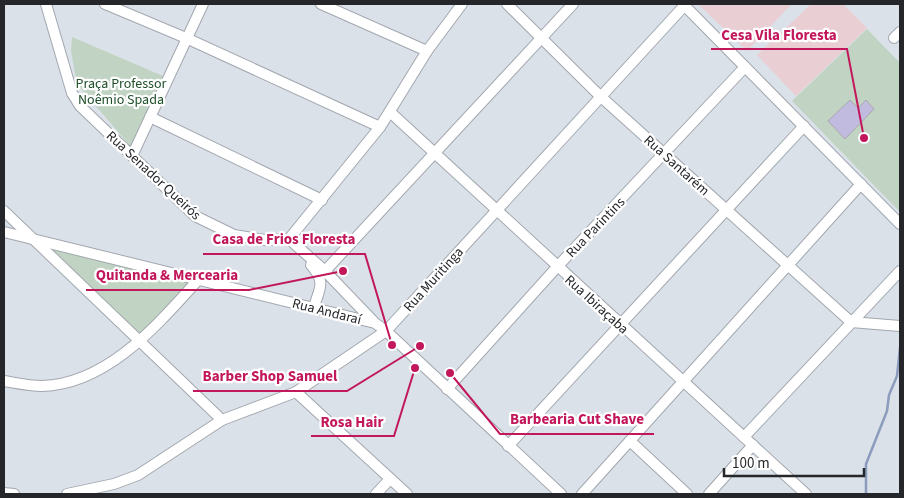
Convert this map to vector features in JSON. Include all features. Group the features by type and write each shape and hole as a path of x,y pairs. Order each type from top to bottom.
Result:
{"street":[{"name":"Rua Senador Queirós","path":"46,4 72,93 80,106 195,216 216,228 234,235 265,240 289,239"},
{"path":"105,4 186,38 380,127"},
{"path":"132,156 203,4"},
{"path":"322,4 426,51"},
{"path":"375,323 325,271 289,239 380,127 426,51 462,4"},
{"name":"Rua Santarém","path":"507,4 600,96 851,322"},
{"path":"325,271 573,4"},
{"path":"684,5 900,224"},
{"name":"Rua Muritinga","path":"67,494 114,484 138,475 222,420 296,392 386,331 684,5"},
{"name":"Rua Parintins","path":"447,389 557,267 745,67"},
{"name":"Rua Ibiraçaba","path":"390,112 806,494"},
{"path":"150,117 322,200"},
{"path":"508,446 804,126"},
{"path":"582,494 862,184"},
{"path":"4,211 222,420"},
{"name":"Rua Andaraí","path":"4,232 375,323 386,331 560,494"},
{"path":"307,255 307,261 322,279 314,307"},
{"path":"744,437 900,271"},
{"path":"4,381 41,386 61,383 109,364 139,340 199,279"},
{"path":"851,322 900,326"},
{"path":"296,392 407,494"},
{"path":"630,441 687,494"},
{"path":"709,494 753,445"},
{"path":"376,494 390,479"},
{"path":"4,493 14,494"}],"shaded area":[{"path":"698,4 792,4 747,51"},
{"path":"811,4 843,4 867,28 796,96 757,55"}],"green space":[{"path":"867,29 900,63 900,212 792,101"},
{"name":"Praça Professor Noêmio Spada","path":"72,37 163,76 131,147 77,84 71,51"},
{"path":"43,243 190,282 139,334"}],"building":[{"path":"850,100 858,108 866,100 874,109 845,139 828,121"}],"waterway":[{"path":"866,494 866,464 887,411 889,395 897,376 900,348"}],"place":[{"name":"Cesa Vila Floresta","path":"864,138"},
{"name":"Quitanda & Mercearia","path":"343,271"},
{"name":"Casa de Frios Floresta","path":"392,345"},
{"name":"Barber Shop Samuel","path":"420,346"},
{"name":"Rosa Hair","path":"415,368"},
{"name":"Barbearia Cut Shave","path":"450,373"}]}
